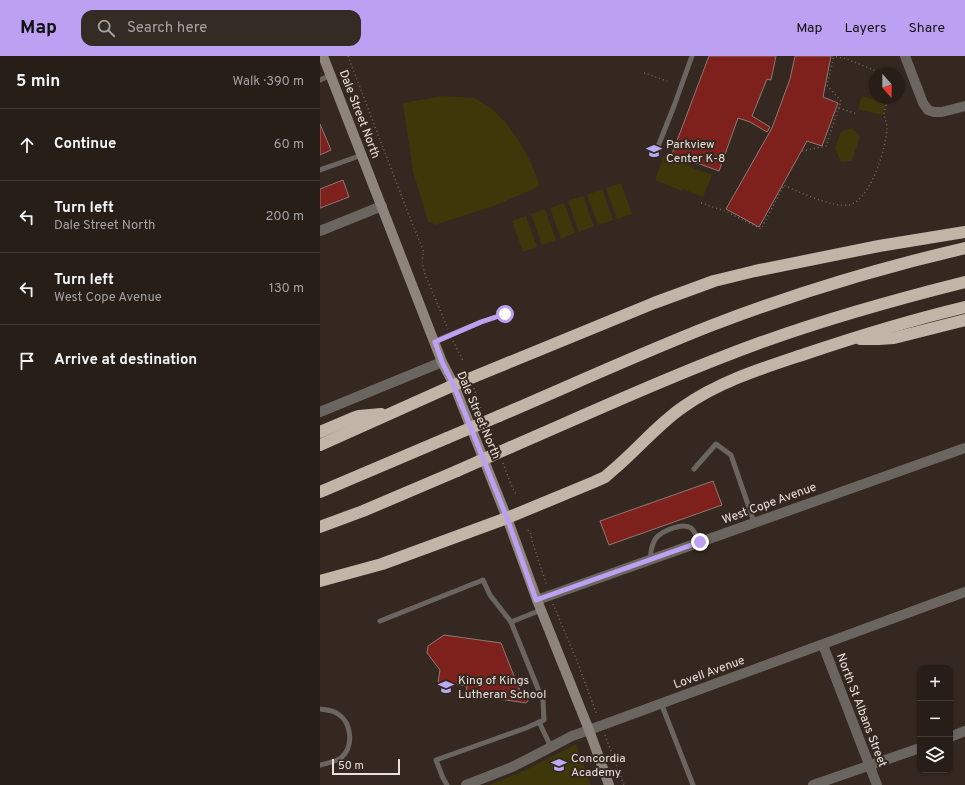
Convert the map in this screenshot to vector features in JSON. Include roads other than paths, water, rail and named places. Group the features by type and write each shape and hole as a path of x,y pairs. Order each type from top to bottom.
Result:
{"highway":[{"path":"320,445 454,386 654,303 714,282 755,271 871,248 965,232"},
{"path":"320,492 672,341 750,311 868,273 965,248"},
{"path":"320,527 686,372 762,342 845,315 965,282"},
{"path":"320,581 382,564 507,518 594,482 605,476 623,462 671,417 697,398 720,385 776,363 851,338 965,307"},
{"path":"851,338 894,338 965,320"},
{"path":"320,432 359,416 390,414"}],"main road":[{"name":"Dale Street North","path":"323,56 442,362 454,386 507,518 536,600 609,785"}],"street":[{"path":"905,56 923,103 928,110 942,112 965,106"},
{"path":"320,231 382,206"},
{"path":"320,412 442,362"},
{"name":"West Cope Avenue","path":"536,600 965,448"},
{"name":"Lovell Avenue","path":"466,785 512,767 572,736 965,592"},
{"name":"North St Albans Street","path":"823,645 877,785"},
{"path":"953,736 965,732"},
{"path":"813,785 917,749"}],"lane":[{"path":"657,149 692,56"},
{"path":"320,80 331,75"},
{"path":"320,170 362,154"},
{"path":"435,342 481,322 505,314"},
{"path":"694,469 716,444 731,455 754,522"},
{"path":"650,560 652,547 657,537 670,529 684,526 691,528 700,542"},
{"path":"380,621 484,580 490,595 511,622 543,701 544,720 526,728 436,760 447,785"},
{"path":"511,622 540,610"},
{"path":"661,703 693,785"},
{"path":"320,709 329,710 338,714 345,720 349,730 350,739 347,750 341,758 331,763 320,765"},
{"path":"539,722 551,747"}],"place":[{"name":"Parkview Center K-8","path":"654,151"},
{"name":"King of Kings Lutheran School","path":"446,687"},
{"name":"Concordia Academy","path":"559,765"}]}
